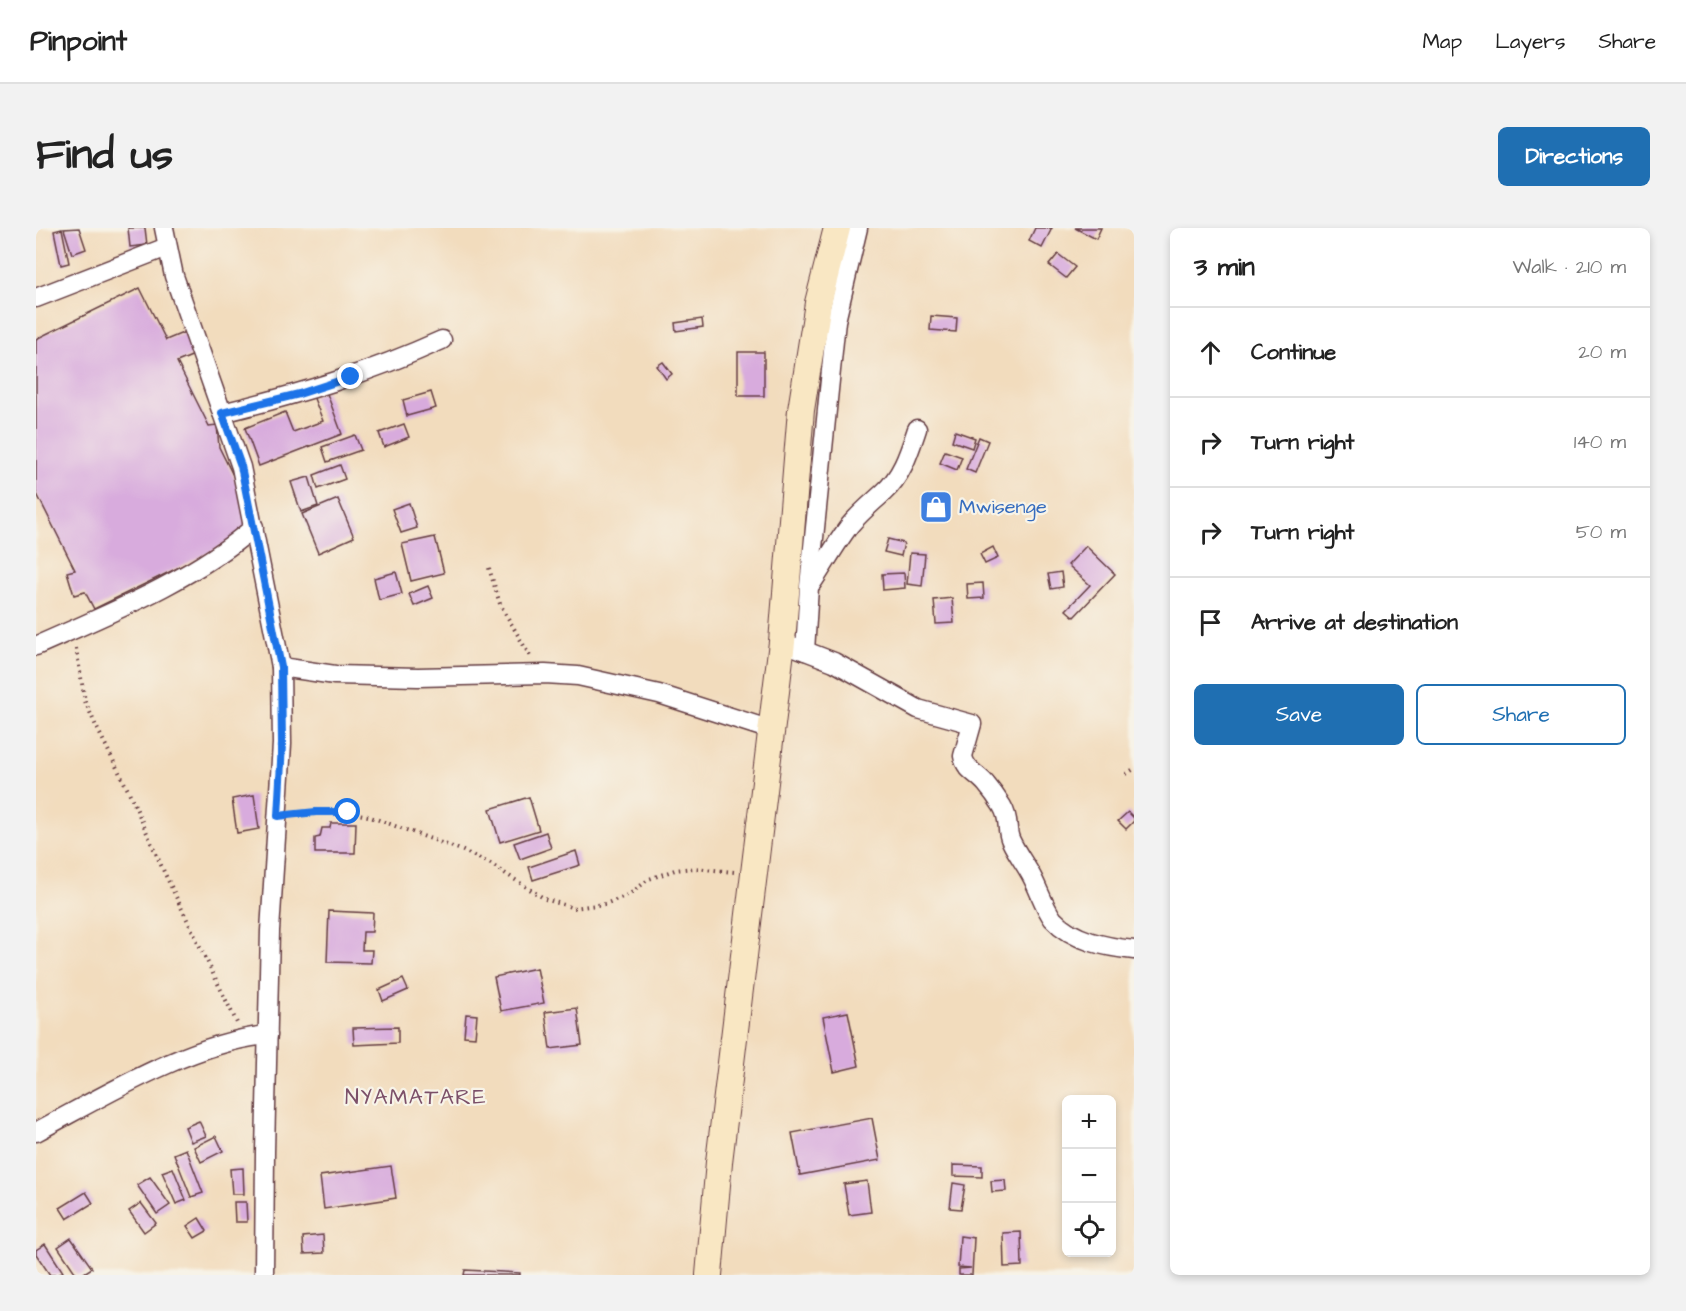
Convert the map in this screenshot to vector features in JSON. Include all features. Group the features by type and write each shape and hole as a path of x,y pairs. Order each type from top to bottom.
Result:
{"main road":[{"path":"709,1275 719,1162 756,875 771,730 794,646 801,410 818,303 837,228"}],"street":[{"path":"164,228 174,276 241,466 281,667 282,744 270,931 264,1275"},
{"path":"858,228 836,321 809,587 794,646 834,662 918,709 972,724 963,761 984,782 1004,809 1009,820 1008,834 1011,841 1028,868 1053,918 1071,931 1096,944 1134,950"},
{"path":"36,298 167,247"},
{"path":"222,413 299,394 351,377 442,340"},
{"path":"809,587 848,527 872,500 882,494 904,467 917,429"},
{"path":"36,646 185,574 231,547 254,527"},
{"path":"281,667 334,675 578,676 627,685 685,701 771,730"},
{"path":"36,1132 167,1064 244,1037 268,1035"}],"path":[{"path":"489,568 500,604 521,643 545,675"},
{"path":"73,630 86,701 165,874 244,1037"},
{"path":"1125,774 1134,769"},
{"path":"278,816 316,812 348,812 368,816 461,850 489,863 544,899 574,908 605,904 630,894 649,879 675,870 694,868 756,875"}],"building":[{"path":"79,228 86,249 72,254 64,229"},
{"path":"128,228 145,228 147,245 130,247"},
{"path":"1035,228 1052,228 1042,248 1029,241"},
{"path":"1075,228 1101,228 1096,239"},
{"path":"62,229 69,263 61,265 54,231"},
{"path":"1058,254 1075,267 1066,278 1049,265"},
{"path":"140,288 166,340 185,332 194,355 177,362 209,426 217,425 219,447 259,528 94,609 85,592 74,595 67,572 75,570 36,492 36,339"},
{"path":"931,316 957,318 956,332 930,330"},
{"path":"702,319 703,327 676,331 675,323"},
{"path":"738,352 764,352 764,396 738,396"},
{"path":"663,362 672,374 666,379 657,366"},
{"path":"326,391 342,434 259,466 245,428 285,412 293,432 323,421 313,396"},
{"path":"431,392 436,408 407,416 403,400"},
{"path":"404,424 409,437 384,447 379,433"},
{"path":"955,431 975,438 972,448 952,441"},
{"path":"355,435 361,450 327,462 322,447"},
{"path":"979,437 988,441 975,473 966,469"},
{"path":"945,451 962,457 957,470 940,463"},
{"path":"340,465 345,479 318,489 314,475"},
{"path":"309,477 318,506 301,512 291,482"},
{"path":"338,499 354,537 318,553 302,514"},
{"path":"409,503 417,528 401,533 392,509"},
{"path":"435,537 444,573 411,581 402,544"},
{"path":"888,539 904,543 901,556 884,552"},
{"path":"1086,546 1115,574 1074,617 1066,610 1090,585 1068,565"},
{"path":"993,547 998,558 985,564 980,554"},
{"path":"910,553 925,554 922,586 907,584"},
{"path":"396,572 402,594 379,600 374,578"},
{"path":"1061,572 1063,587 1051,589 1048,574"},
{"path":"904,573 905,588 883,590 882,574"},
{"path":"983,583 984,598 968,599 967,584"},
{"path":"428,586 433,598 414,606 409,594"},
{"path":"952,598 954,623 936,624 934,600"},
{"path":"254,795 259,829 237,833 232,799"},
{"path":"529,797 539,830 500,842 490,809"},
{"path":"1128,812 1134,821 1126,829 1118,821"},
{"path":"331,823 356,823 355,853 315,853 315,838 320,837 322,828 330,828"},
{"path":"546,832 551,848 520,859 514,843"},
{"path":"576,851 580,865 533,880 529,867"},
{"path":"329,911 373,913 372,932 363,932 362,950 372,950 371,963 327,962"},
{"path":"537,968 544,1003 501,1011 494,977"},
{"path":"403,979 408,990 383,1001 379,990"},
{"path":"577,1008 582,1045 550,1049 545,1012"},
{"path":"848,1012 859,1066 834,1072 823,1017"},
{"path":"466,1014 477,1015 475,1037 464,1036"},
{"path":"398,1027 398,1043 354,1045 353,1028"},
{"path":"872,1118 880,1160 800,1175 792,1133"},
{"path":"199,1121 206,1136 191,1142 185,1127"},
{"path":"216,1136 223,1151 201,1162 194,1147"},
{"path":"186,1149 203,1193 191,1197 174,1154"},
{"path":"953,1165 982,1166 982,1177 953,1176"},
{"path":"391,1166 396,1198 324,1209 320,1176"},
{"path":"173,1168 186,1200 176,1204 162,1172"},
{"path":"243,1168 244,1194 232,1194 230,1169"},
{"path":"150,1177 170,1205 157,1214 137,1185"},
{"path":"1005,1180 1006,1191 992,1192 991,1181"},
{"path":"867,1181 871,1212 849,1215 844,1184"},
{"path":"953,1183 965,1185 961,1209 950,1208"},
{"path":"86,1192 93,1203 67,1219 60,1208"},
{"path":"234,1202 246,1202 247,1222 235,1222"},
{"path":"141,1203 156,1223 144,1232 129,1211"},
{"path":"199,1218 207,1231 195,1238 187,1226"},
{"path":"1021,1232 1022,1266 1004,1267 1003,1233"},
{"path":"323,1235 324,1253 304,1254 303,1237"},
{"path":"960,1236 974,1238 972,1275 959,1275 959,1269 971,1268 958,1267"},
{"path":"71,1238 92,1268 81,1275 77,1275 58,1247"},
{"path":"45,1244 63,1272 58,1275 50,1275 36,1254 36,1250"},
{"path":"465,1270 520,1273 520,1275 464,1275"}],"place":[{"name":"Mwisenge","path":"936,507"}],"district":[{"name":"NYAMATARE","path":"416,1097"}],"route":[{"path":"348,812 316,812 278,816 282,744 281,667 241,466 222,413 299,394 351,377"}]}
